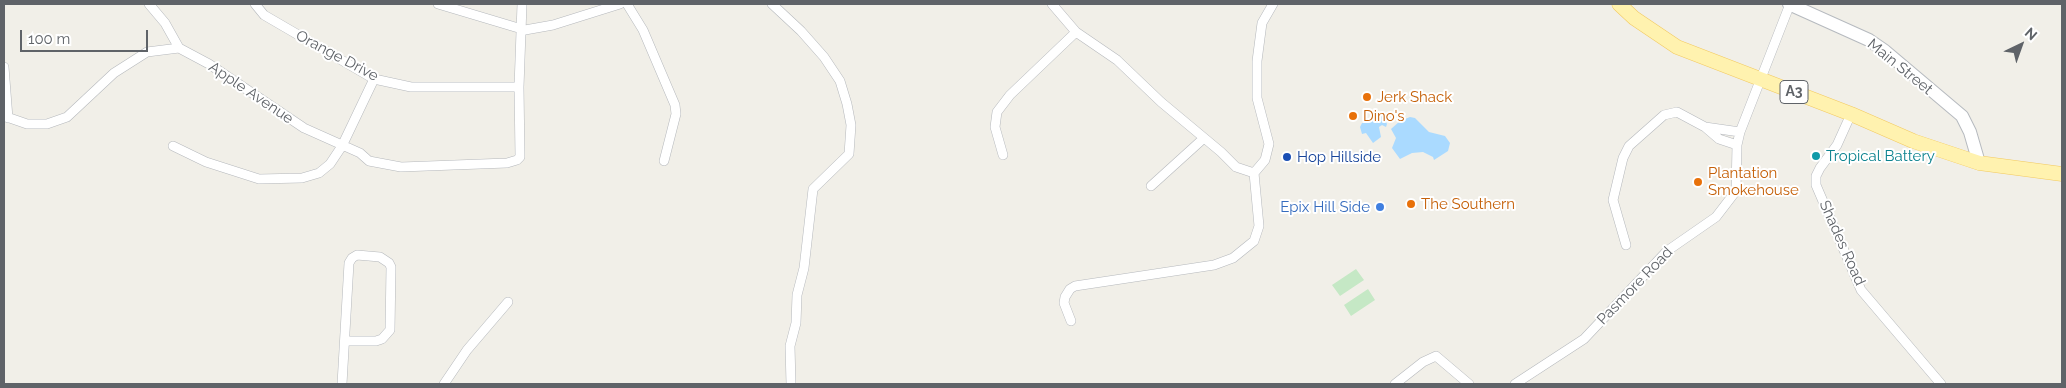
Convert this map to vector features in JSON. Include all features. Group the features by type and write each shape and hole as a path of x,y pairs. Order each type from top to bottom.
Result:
{"main road":[{"name":"A3","path":"1619,4 1634,18 1677,47 1851,114 1913,141 1979,163 2062,174"}],"street":[{"path":"4,67 6,117 27,124 47,124 67,117 114,73 147,52 178,48 165,23 149,4"},
{"name":"Orange Drive","path":"255,4 264,15 374,79 411,87 519,87"},
{"path":"438,4 525,30 553,25 620,4"},
{"path":"519,87 522,4"},
{"path":"627,4 643,30 675,105 676,114 664,161"},
{"path":"772,4 801,31 824,57 840,81 851,125 849,154 813,189 804,268 797,295 796,323 790,346 791,384"},
{"path":"1052,4 1076,32 1117,60 1161,102 1236,166 1254,173"},
{"path":"1062,16 1063,4"},
{"path":"1071,321 1064,298 1070,289 1075,286 1214,265 1233,258 1254,241 1259,226 1254,173 1265,160 1269,144 1257,98 1257,61 1262,22 1273,4"},
{"name":"Pasmore Road","path":"1515,384 1584,340 1667,251 1716,217 1736,191 1740,132 1762,79 1789,4"},
{"name":"Main Street","path":"1789,4 1869,40 1885,51 1962,116 1970,132 1979,163"},
{"path":"1003,155 995,127 997,112 1010,95 1076,32"},
{"name":"Apple Avenue","path":"178,48 209,64 304,128 360,153 369,161 401,168 507,163 517,160 520,157 519,87"},
{"path":"173,146 206,162 258,179 302,178 320,173 330,164 342,146 374,79"},
{"path":"1626,245 1613,200 1623,158 1629,146 1664,115 1677,112 1705,127 1719,139 1738,145"},
{"name":"Shades Road","path":"1851,114 1838,145 1816,176 1816,185 1861,290 1941,384"},
{"path":"1705,127 1740,132"},
{"path":"1151,186 1204,138"},
{"path":"342,384 349,263 357,255 380,257 389,263 392,268 390,330 382,339 376,342 345,341"},
{"path":"444,384 467,350 508,302"},
{"path":"1395,384 1423,362 1436,356 1469,384"}],"green space":[{"path":"1356,269 1364,280 1340,296 1332,285"},
{"path":"1368,289 1375,300 1351,316 1344,305"}],"water":[{"path":"1373,114 1382,114 1387,124 1386,127 1382,125 1379,127 1381,137 1373,143 1366,133 1362,134 1360,127 1362,123 1371,122 1374,118"},
{"path":"1410,117 1415,118 1429,132 1445,136 1450,143 1448,151 1434,160 1433,157 1423,152 1412,153 1400,159 1392,148 1396,138 1391,129 1400,121"}],"place":[{"name":"Jerk Shack","path":"1367,97"},
{"name":"Dino's","path":"1353,116"},
{"name":"Tropical Battery","path":"1816,156"},
{"name":"Hop Hillside","path":"1287,157"},
{"name":"Plantation Smokehouse","path":"1698,182"},
{"name":"The Southern","path":"1411,204"},
{"name":"Epix Hill Side","path":"1380,207"}]}
